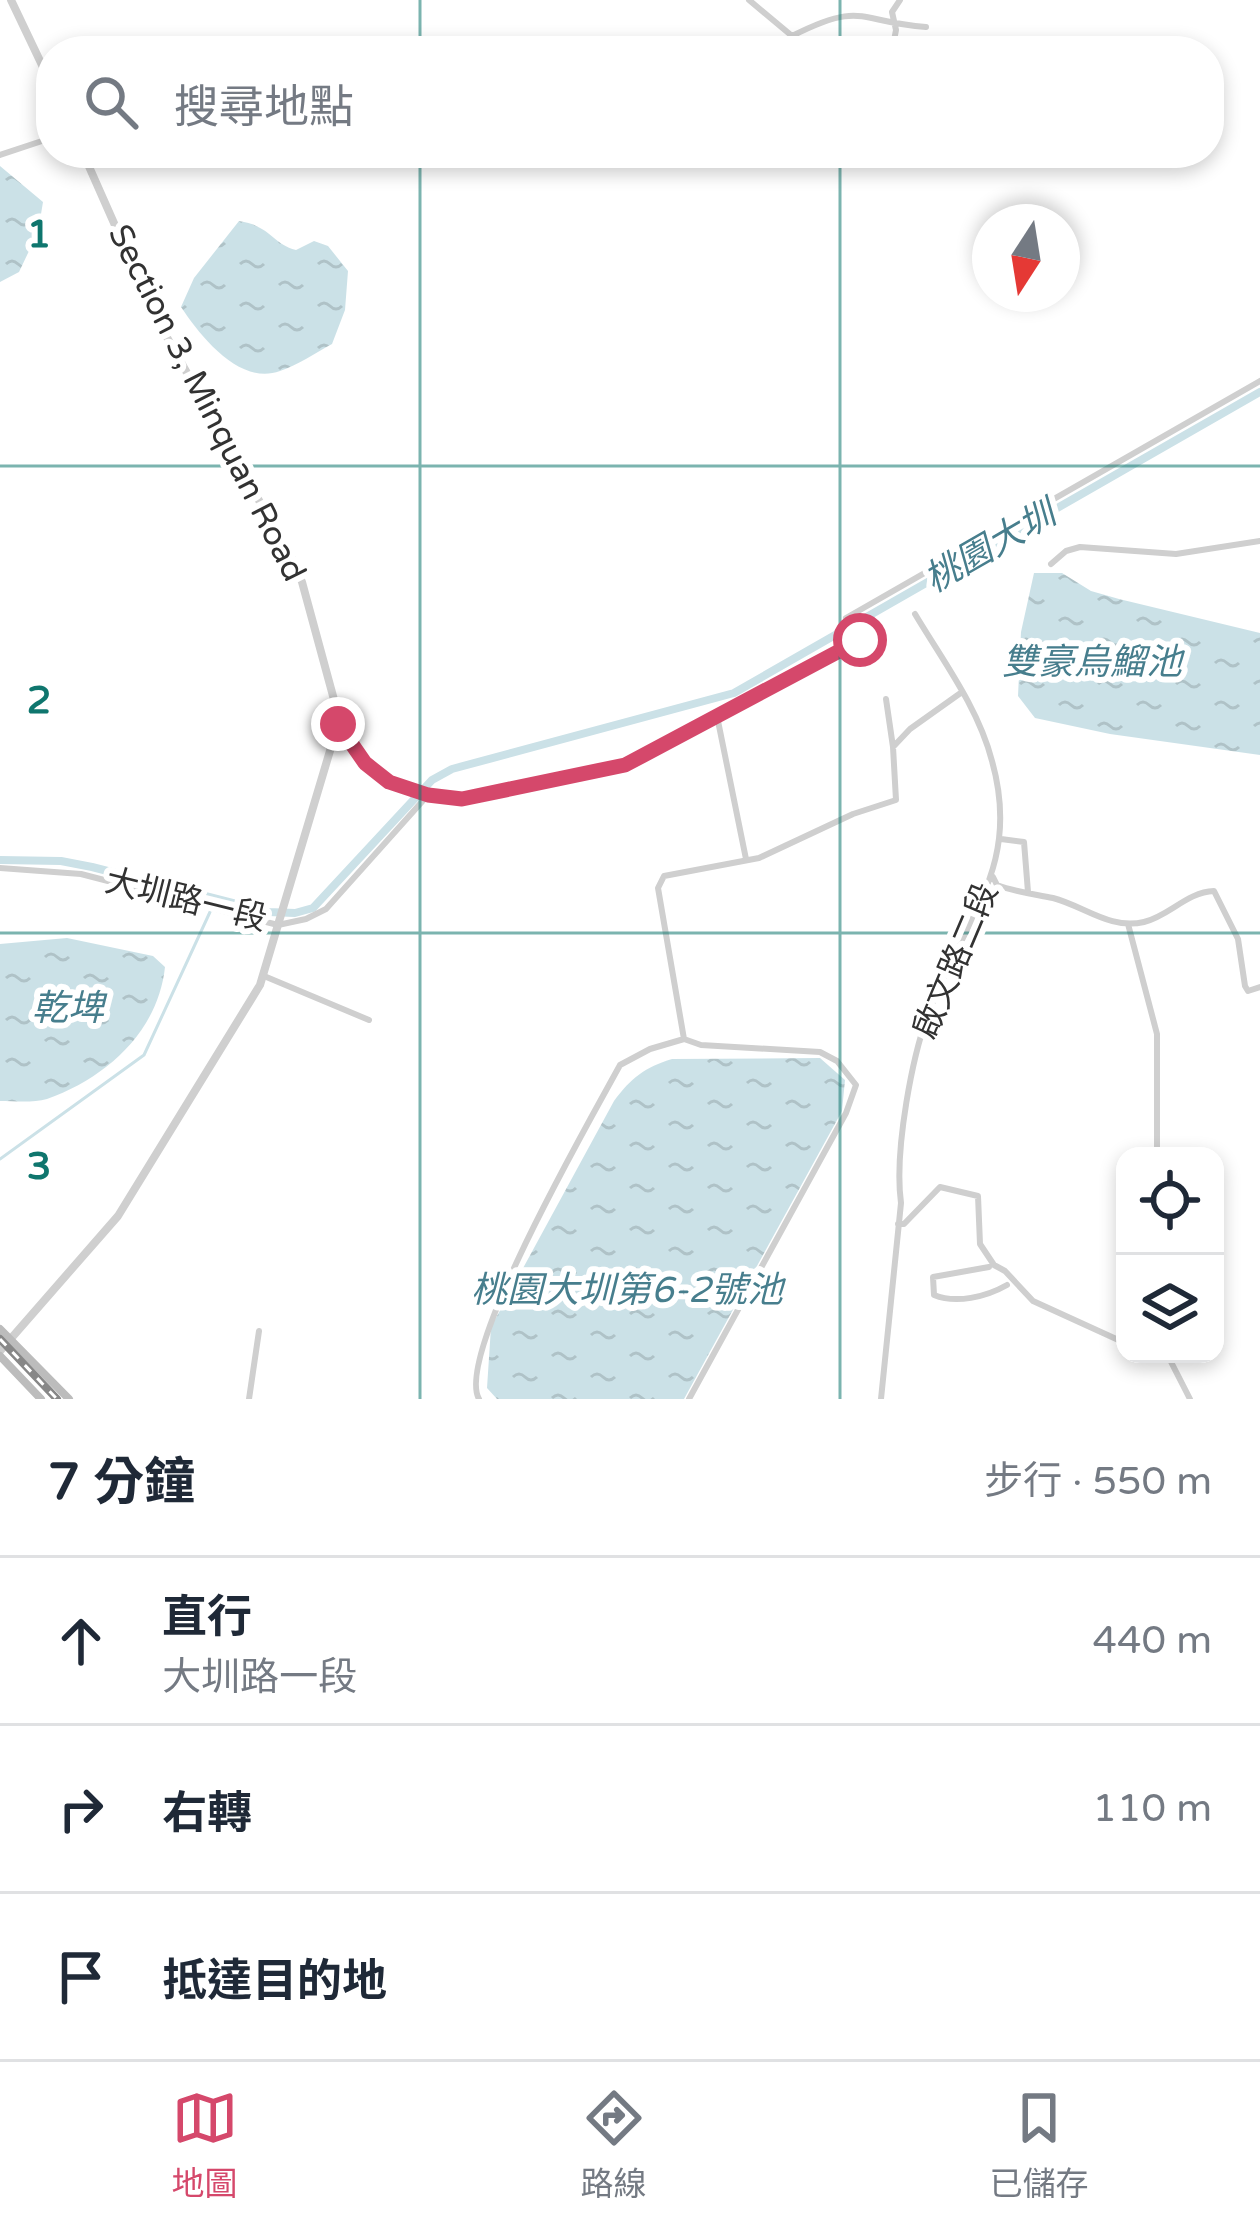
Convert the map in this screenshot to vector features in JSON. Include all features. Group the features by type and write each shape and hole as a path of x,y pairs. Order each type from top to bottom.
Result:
{"main road":[{"path":"0,1328 69,1399"},
{"path":"0,1353 41,1399"}],"street":[{"path":"11,0 36,52"},
{"path":"749,0 792,36 832,15 859,13 926,27"},
{"path":"891,21 900,0"},
{"path":"891,21 895,36"},
{"path":"0,154 36,143"},
{"name":"Section 3, Minquan Road","path":"90,168 156,318 292,559 338,724"},
{"path":"338,724 365,763 389,782 426,795 462,799 625,765 860,640 846,618 1260,381"},
{"path":"1051,564 1066,551 1080,547 1176,554 1260,541"},
{"name":"啟文路二段","path":"881,1399 911,1074 928,1011 958,939 994,877 1000,839 1000,799 992,760 962,692 915,614"},
{"path":"892,747 962,692"},
{"path":"684,1039 658,888 664,877 759,858 853,814 896,800 886,699"},
{"path":"717,715 746,859"},
{"path":"0,1353 118,1216 265,976 338,724"},
{"name":"大圳路一段","path":"0,868 81,874 278,924 326,909 426,795"},
{"path":"1000,839 1024,842 1028,892"},
{"path":"994,877 997,885 1128,924 1153,920 1203,892 1214,891 1238,939 1245,986 1248,991 1260,987"},
{"path":"1128,924 1157,1034 1157,1147"},
{"path":"265,976 369,1020"},
{"path":"479,1399 475,1390 484,1336 620,1066 650,1048 684,1039 701,1045 820,1052 837,1060 856,1085 847,1113 689,1399"},
{"path":"898,1224 904,1224 940,1187 978,1196 980,1244 994,1265 1033,1301 1116,1339"},
{"path":"989,1268 933,1277 934,1294 953,1300 995,1292 1006,1285"},
{"path":"249,1399 259,1331"},
{"path":"1172,1363 1190,1399"}],"water":[{"path":"0,166 43,202 38,232 19,272 0,282"},
{"path":"239,221 296,250 314,241 328,246 348,271 345,310 332,344 280,371 250,372 236,365 199,332 181,307 194,278"},
{"name":"雙豪烏鰡池","path":"1034,573 1062,573 1091,591 1260,633 1260,755 1110,734 1035,718 1018,696 1021,632"},
{"name":"乾埤","path":"67,938 153,956 165,967 152,1012 126,1050 89,1079 47,1099 0,1101 0,944"},
{"name":"桃園大圳第6-2號池","path":"820,1058 845,1080 842,1111 684,1399 497,1399 487,1388 491,1327 626,1086 646,1070 672,1059"}],"waterway":[{"name":"桃園大圳","path":"0,860 61,861 92,867 268,912 313,908 432,780 452,769 734,693 1260,392"},
{"path":"0,1159 144,1055 210,912"}],"railway":[{"path":"0,1339 57,1399"}],"route":[{"path":"338,724 365,763 389,782 428,795 462,799 625,765 860,640"}]}
